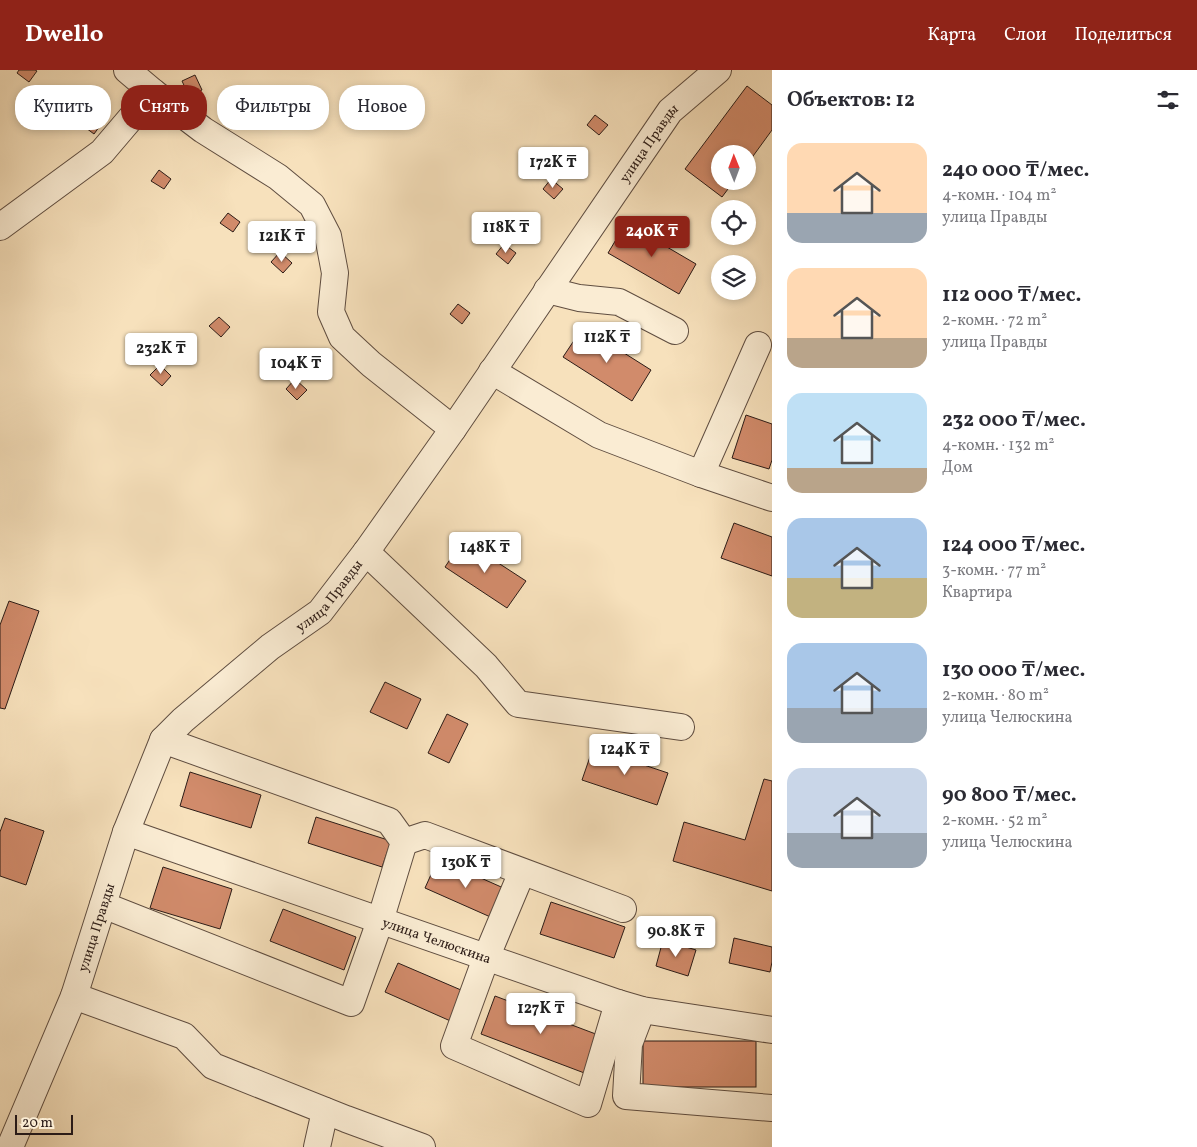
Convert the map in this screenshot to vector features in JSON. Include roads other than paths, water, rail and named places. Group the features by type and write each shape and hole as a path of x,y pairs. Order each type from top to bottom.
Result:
{"street":[{"path":"127,70 144,85"},
{"name":"улица Правды","path":"10,1147 74,996 126,832 163,740 183,720 270,647 320,612 366,552 453,428 670,111 718,70"},
{"path":"0,227 102,152 121,129"},
{"path":"203,130 278,178 312,205 328,236 334,273 331,312 342,337 372,364 453,428"},
{"path":"547,290 579,298 619,302 675,331"},
{"path":"702,474 758,345"},
{"path":"492,371 599,435 772,498"},
{"path":"366,552 486,666 518,704 682,727"},
{"path":"163,740 389,820 404,842"},
{"name":"улица Челюскина","path":"126,832 486,958 630,1006 762,1028"},
{"path":"404,842 425,835 622,909"},
{"path":"102,905 351,1002 380,921 404,842"},
{"path":"522,872 486,958 454,1046 588,1104 630,1006"},
{"path":"74,996 184,1036 213,1066 422,1147"},
{"path":"630,1006 630,1044 626,1096 772,1108"},
{"path":"316,1147 325,1111"}]}
